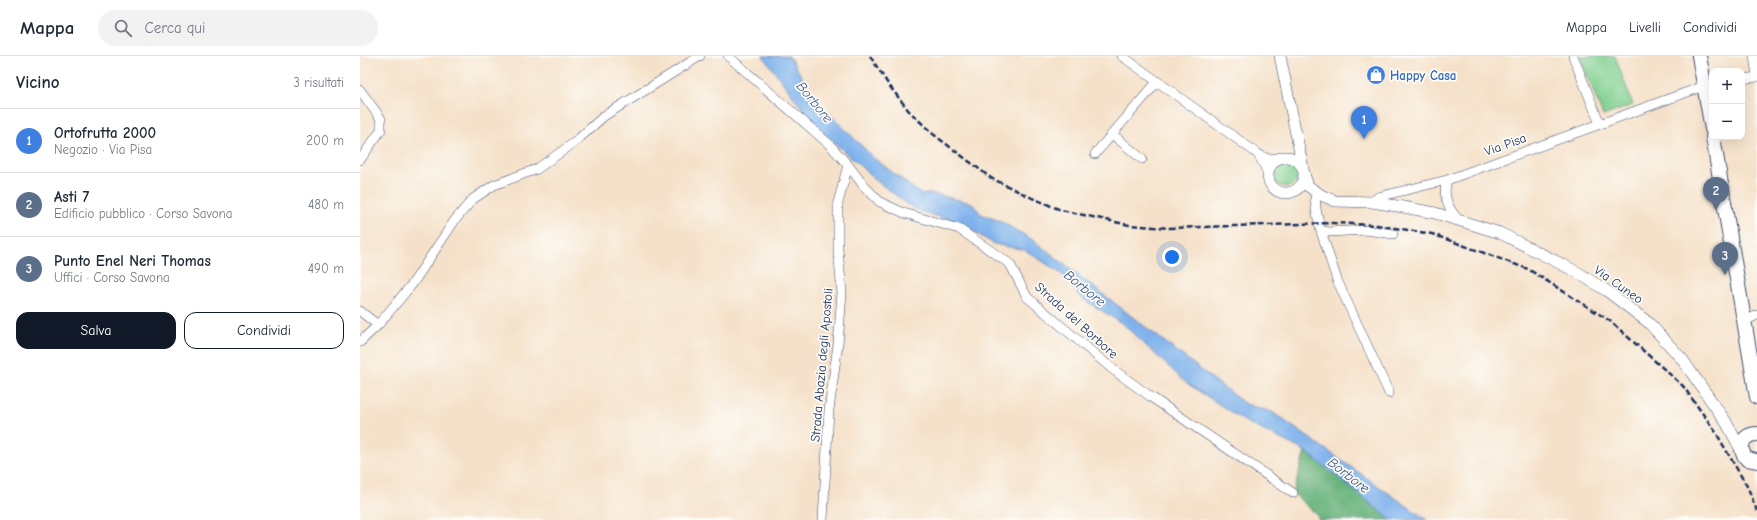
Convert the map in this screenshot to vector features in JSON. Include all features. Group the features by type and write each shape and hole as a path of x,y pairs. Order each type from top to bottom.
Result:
{"main road":[{"path":"1699,56 1708,85 1710,104"},
{"path":"1714,140 1751,318 1757,397"},
{"path":"1752,459 1742,443 1754,433"}],"street":[{"path":"360,342 378,325 413,283 455,220 473,199 494,185 537,169 575,142 604,116 700,56"},
{"name":"Strada del Borbore","path":"728,56 806,124 848,164 864,186 880,202 904,213 959,229 1010,264 1027,297 1111,368 1151,397 1293,493"},
{"path":"1122,56 1258,154 1268,159 1293,158 1303,171 1303,181 1300,187 1286,193 1276,190 1272,186 1265,167 1258,154"},
{"path":"1280,56 1296,143 1306,184 1314,191 1321,230 1337,280 1389,394"},
{"path":"1573,56 1600,124"},
{"path":"1745,78 1757,76 1754,56"},
{"path":"1095,154 1157,82"},
{"name":"Via Pisa","path":"1291,192 1302,190 1314,191 1335,200 1372,202 1378,197 1446,180 1708,85"},
{"path":"360,90 381,119 381,130 360,160"},
{"path":"1112,134 1142,159"},
{"path":"1268,176 1272,164 1292,151 1296,143"},
{"name":"Strada Abazia degli Apostoli","path":"823,520 829,410 838,344 842,294 838,249 838,203 848,164"},
{"path":"1446,180 1444,196 1450,210 1458,220"},
{"name":"Via Cuneo","path":"1372,202 1435,213 1500,233 1577,272 1607,291 1649,323 1682,359 1752,459"},
{"path":"1321,230 1329,232 1366,230 1393,234"},
{"path":"360,311 378,325"},
{"name":"Via Cuneo","path":"1726,422 1740,434 1754,433"}],"green space":[{"path":"1580,56 1615,56 1633,105 1603,116"},
{"path":"1286,163 1295,166 1298,175 1295,184 1286,187 1277,184 1274,175 1277,166"},
{"path":"1305,451 1391,520 1319,520 1316,514 1293,493"}],"water":[{"name":"Borbore","path":"763,56 789,56 817,101 875,159 922,195 931,193 972,203 981,214 1000,221 1033,240 1245,404 1272,412 1427,520 1391,520 1305,451 1246,422 1185,382 1123,324 1081,298 1062,274 1025,250 994,244 961,224 914,209 878,182 813,123"}],"railway":[{"path":"870,56 888,84 909,111 933,134 991,178 1061,210 1129,225 1168,228 1332,223 1377,225 1432,234 1528,269 1610,321 1683,386 1715,431 1748,488 1757,511"}],"place":[{"name":"Happy Casa","path":"1376,75"},
{"name":"Ortofrutta 2000","path":"1364,139"},
{"name":"Asti 7","path":"1716,210"},
{"name":"Punto Enel Neri Thomas","path":"1725,275"}]}
